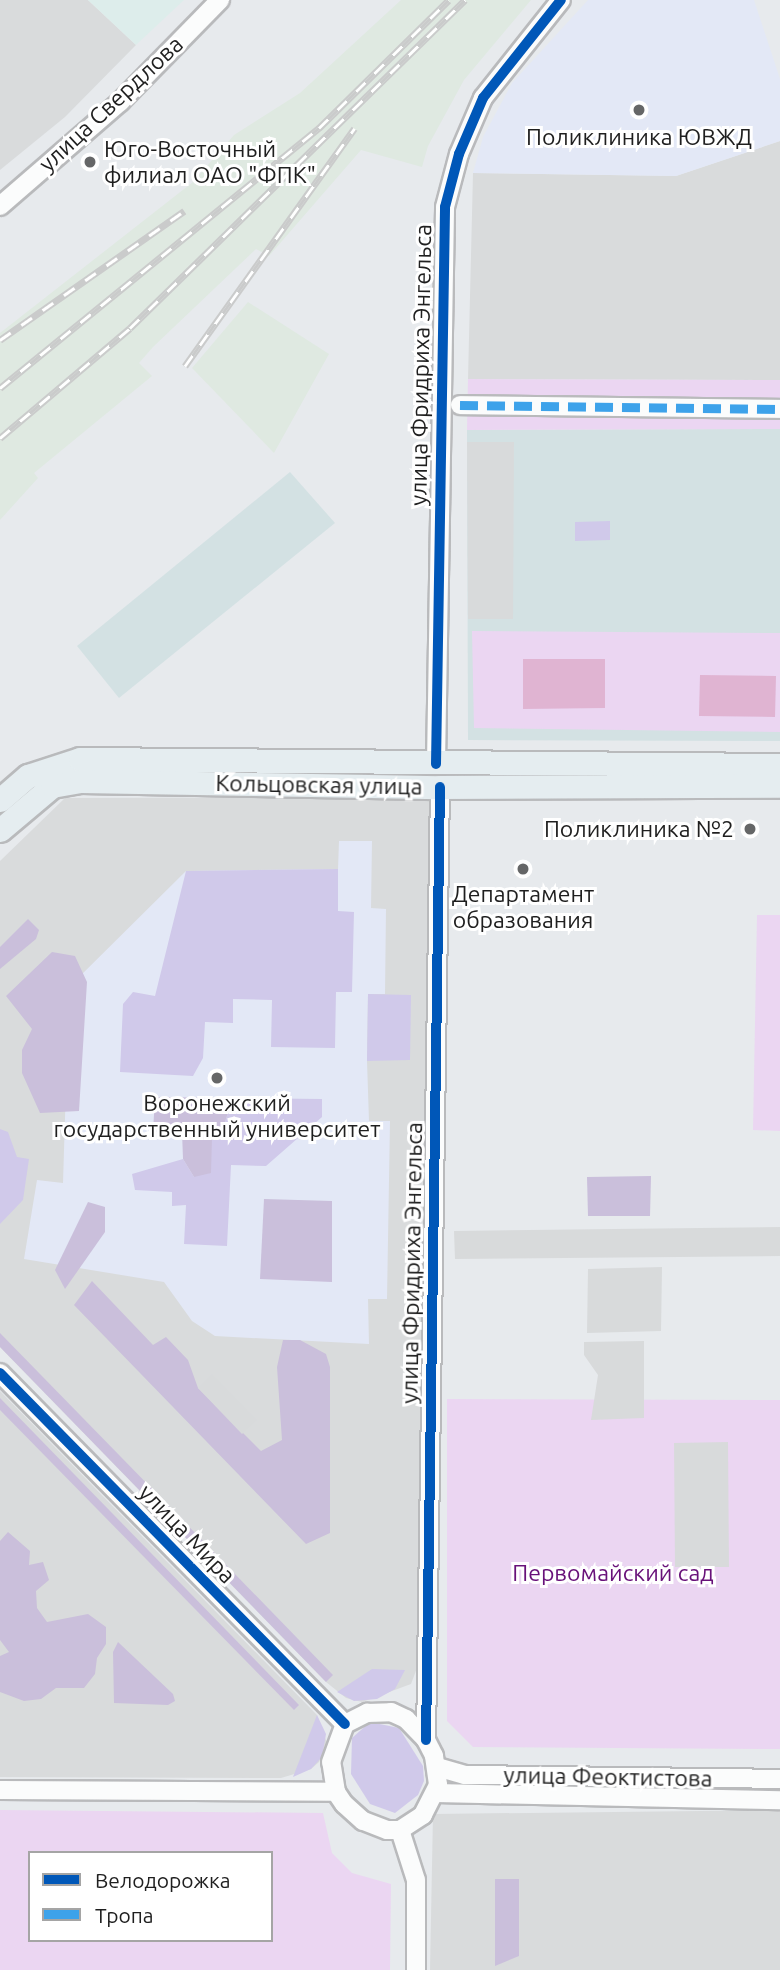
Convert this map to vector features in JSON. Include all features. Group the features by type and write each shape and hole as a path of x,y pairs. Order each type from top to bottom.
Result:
{"main road":[{"name":"Кольцовская улица","path":"0,800 28,776 80,759 780,765"},
{"path":"436,764 440,787"},
{"name":"Кольцовская улица","path":"0,830 52,786 82,781 440,787 780,786"}],"street":[{"name":"улица Свердлова","path":"0,206 120,102 220,0"},
{"name":"улица Фридриха Энгельса","path":"436,764 445,207 459,154 483,98 561,0"},
{"path":"460,405 780,409"},
{"name":"улица Фридриха Энгельса","path":"426,1740 440,787"},
{"name":"улица Мира","path":"0,1373 345,1724"},
{"name":"улица Фридриха Энгельса","path":"345,1724 367,1713 391,1712 406,1719 426,1740 437,1767 436,1793"},
{"path":"345,1724 331,1762 336,1793 363,1821 400,1830 423,1815 436,1793"},
{"name":"улица Феоктистова","path":"437,1767 465,1774 780,1779"},
{"path":"0,1790 336,1793"},
{"name":"улица Феоктистова","path":"436,1793 780,1800"},
{"path":"400,1830 416,1880 416,1970"}],"shaded area":[{"path":"0,0 88,0 136,45 65,117 0,170"},
{"path":"88,0 184,0 136,45"},
{"path":"401,0 531,0 464,80 428,146 422,167 361,150 269,256 256,249 153,347 139,363 152,376 34,473 38,478 0,520 0,333 193,182 234,135 300,93"},
{"name":"Поликлиника ЮВЖД","path":"588,0 754,0 780,79 780,141 676,176 473,173 483,137 512,83"},
{"path":"780,141 780,380 468,379 473,173 676,176"},
{"path":"248,302 329,354 274,453 192,368"},
{"path":"780,429 780,741 468,740 467,430"},
{"path":"467,442 514,442 513,619 468,619"},
{"path":"290,472 335,523 119,698 77,646"},
{"path":"610,521 610,540 575,541 575,522"},
{"path":"523,659 605,659 605,708 523,709"},
{"path":"700,675 776,676 775,717 699,716"},
{"path":"433,797 417,1668 411,1684 362,1702 346,1698 326,1682 0,1347 0,861 65,798"},
{"name":"Воронежский государственный университет","path":"339,841 372,841 371,908 386,909 385,994 368,994 367,1061 369,1121 390,1121 387,1299 368,1299 369,1344 215,1336 192,1321 164,1282 24,1259 37,1180 63,1183 69,987 186,871 338,869"},
{"path":"338,869 338,911 354,912 352,992 336,992 335,1048 271,1047 272,1000 233,999 233,1023 205,1022 203,1058 193,1076 120,1072 123,1004 133,992 155,996 186,871"},
{"path":"28,919 39,930 36,939 0,969 0,947"},
{"path":"52,952 75,956 87,982 79,1111 40,1113 22,1073 22,1050 32,1029 6,996"},
{"path":"368,994 411,995 410,1060 367,1061"},
{"path":"155,1097 233,1098 224,1125 212,1138 211,1173 194,1177 183,1159 182,1132 153,1132"},
{"path":"233,1098 322,1099 322,1117 266,1166 231,1165 227,1246 184,1244 186,1205 172,1206 172,1192 135,1190 132,1174 183,1159 194,1177 212,1138 224,1125"},
{"path":"0,1129 8,1132 17,1157 29,1159 23,1200 0,1224"},
{"path":"651,1176 650,1216 588,1216 587,1177"},
{"path":"264,1199 332,1201 332,1282 260,1279"},
{"path":"88,1202 105,1207 105,1232 65,1289 55,1270"},
{"path":"780,1227 780,1256 455,1259 454,1231"},
{"path":"662,1267 661,1331 587,1333 588,1269"},
{"path":"92,1281 153,1345 166,1337 188,1360 198,1388 261,1451 282,1440 277,1367 283,1340 300,1340 326,1354 330,1367 330,1533 306,1544 74,1305"},
{"path":"0,1333 333,1675 326,1682 0,1347"},
{"path":"644,1341 644,1418 591,1420 598,1375 584,1355 584,1342"},
{"path":"212,1374 257,1420 242,1434 198,1388"},
{"path":"0,1391 317,1715 327,1743 319,1762 311,1769 281,1778 0,1777"},
{"path":"0,1398 299,1705 294,1710 0,1410"},
{"path":"728,1442 729,1567 675,1567 674,1443"},
{"path":"8,1532 30,1551 29,1565 43,1562 49,1580 36,1591 37,1608 47,1622 88,1614 106,1627 106,1644 97,1658 95,1674 84,1688 56,1688 41,1699 24,1701 0,1692 0,1656 9,1652 0,1640 0,1541"},
{"path":"118,1642 173,1694 175,1701 168,1705 114,1703 113,1652"},
{"path":"372,1669 405,1670 395,1689 377,1699 354,1701 337,1692"},
{"path":"317,1715 326,1734 322,1757 311,1769 293,1777"},
{"path":"370,1722 399,1728 423,1766 424,1781 418,1795 395,1813 370,1804 351,1774 352,1738"},
{"path":"780,1810 780,1970 430,1970 433,1814"},
{"path":"495,1879 519,1879 519,1956 495,1966"}],"green space":[{"path":"468,379 780,380 780,429 467,430"},
{"path":"472,631 780,633 780,732 474,728"},
{"path":"757,915 780,915 780,1131 753,1130"},
{"name":"Первомайский сад","path":"447,1399 780,1400 780,1749 473,1747 447,1721"},
{"path":"0,1810 323,1813 332,1853 352,1873 391,1884 390,1970 0,1970"}],"railway":[{"path":"0,388 319,128 449,0"},
{"path":"0,438 130,328 465,0"},
{"path":"185,366 355,128"},
{"path":"0,340 184,211"}],"marked path":[{"path":"460,405 780,409"}],"cycle path":[{"path":"436,764 445,207 459,154 483,98 561,0"},
{"path":"426,1740 440,787"},
{"path":"0,1373 345,1724"}],"place":[{"name":"Поликлиника ЮВЖД","path":"639,110"},
{"name":"Юго-Восточный филиал ОАО \"ФПК\"","path":"90,162"},
{"name":"Поликлиника №2","path":"750,829"},
{"name":"Департамент образования","path":"523,869"},
{"name":"Воронежский государственный университет","path":"217,1078"}]}
